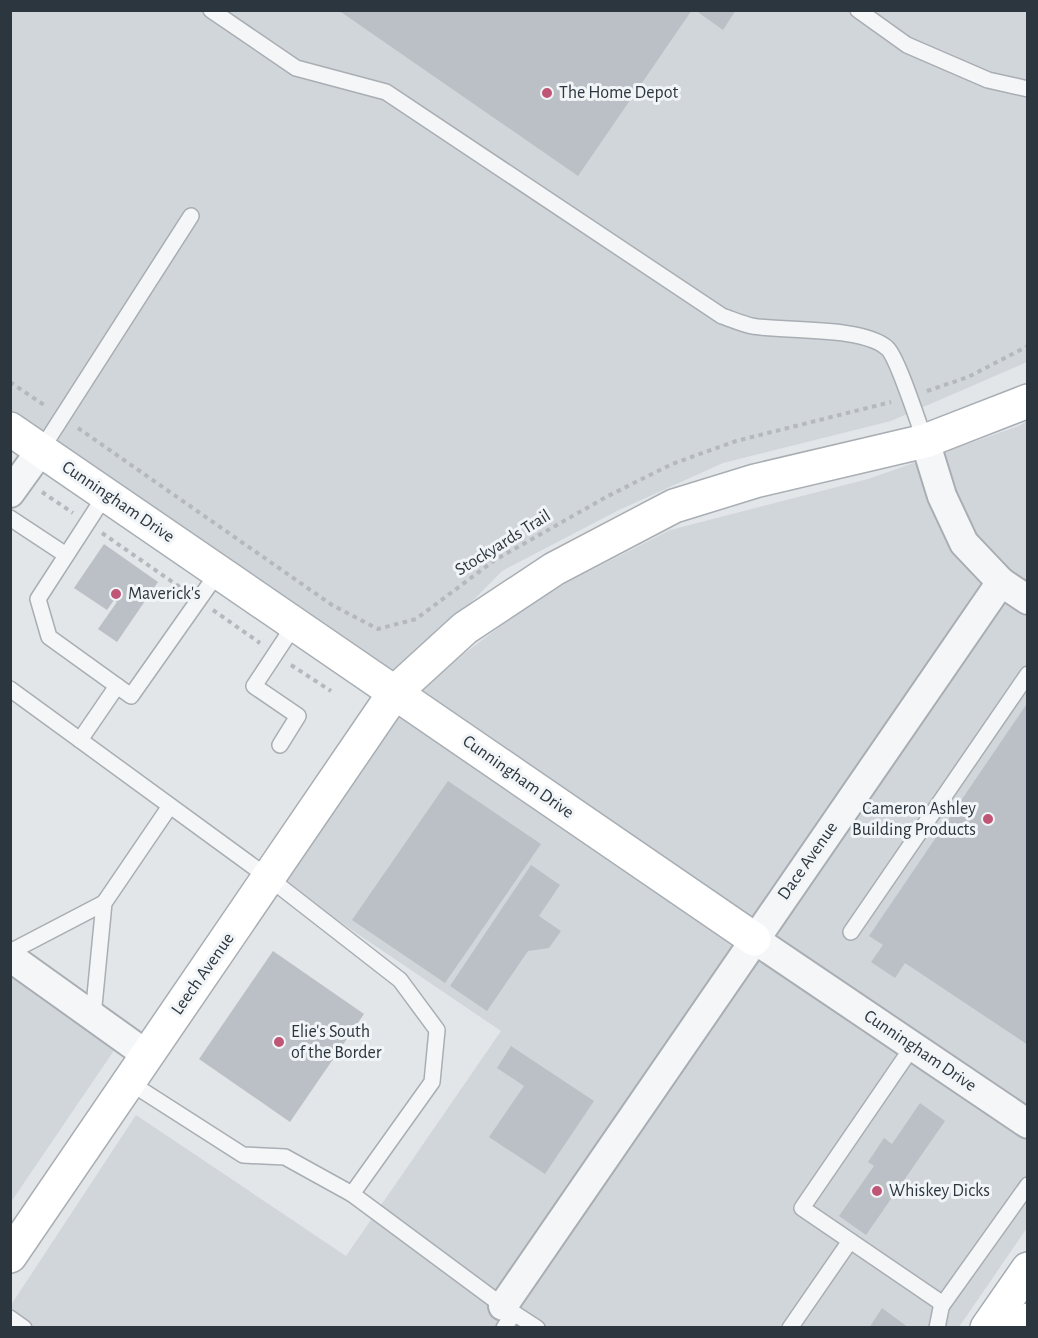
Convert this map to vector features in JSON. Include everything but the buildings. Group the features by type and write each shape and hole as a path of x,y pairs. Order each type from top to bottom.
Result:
{"main road":[{"path":"925,441 1028,401"},
{"name":"Cunningham Drive","path":"10,429 754,939"},
{"name":"Leech Avenue","path":"10,1256 395,692 465,628 554,569 674,506 755,481 925,441"},
{"path":"987,1328 1028,1269"},
{"path":"1022,1328 1028,1320"}],"street":[{"path":"925,441 942,496 964,543 1001,582 1028,600"},
{"path":"16,485 41,450"},
{"name":"Dace Avenue","path":"507,1315 754,939 1001,582"},
{"name":"Cunningham Drive","path":"754,939 1028,1124"},
{"path":"10,957 147,1054"}],"lane":[{"path":"211,10 296,68 386,92 722,316 751,326 819,330 868,338 888,348 925,441"},
{"path":"858,10 907,45 988,80 1028,90"},
{"path":"41,450 191,216"},
{"path":"106,494 38,599 49,637 131,696 219,571"},
{"path":"10,518 66,555"},
{"path":"280,745 298,717 254,686 296,624"},
{"path":"851,932 1028,674"},
{"path":"80,740 117,686"},
{"path":"10,689 269,878 400,980 437,1030 432,1082 352,1194"},
{"path":"10,952 104,903 170,806"},
{"path":"93,1016 104,903"},
{"path":"913,1046 802,1208 942,1303"},
{"path":"129,1082 243,1155 285,1157 352,1194 507,1315 537,1328"},
{"path":"936,1328 942,1303 1028,1185"},
{"path":"790,1328 850,1241"},
{"path":"10,1318 24,1328"}],"path":[{"name":"Stockyards Trail","path":"10,382 332,605 378,629 416,619 495,560 608,496 672,464 736,441 909,397 968,377 1028,346"},
{"path":"16,485 87,522 331,691"}],"shaded area":[{"path":"11,11 1027,11 1027,362 891,421 723,463 619,510 502,571 391,684 11,413"},
{"path":"1027,421 1027,1228 959,1327 11,1328 11,1305 136,1115 346,1256 501,1031 281,882 363,762 432,678 539,597 670,530 868,479 1019,426"},
{"path":"11,971 117,1046 11,1202"}],"place":[{"name":"The Home Depot","path":"547,93"},
{"name":"Maverick's","path":"116,594"},
{"name":"Cameron Ashley Building Products","path":"988,819"},
{"name":"Elie's South of the Border","path":"279,1042"},
{"name":"Whiskey Dicks","path":"877,1191"}]}
